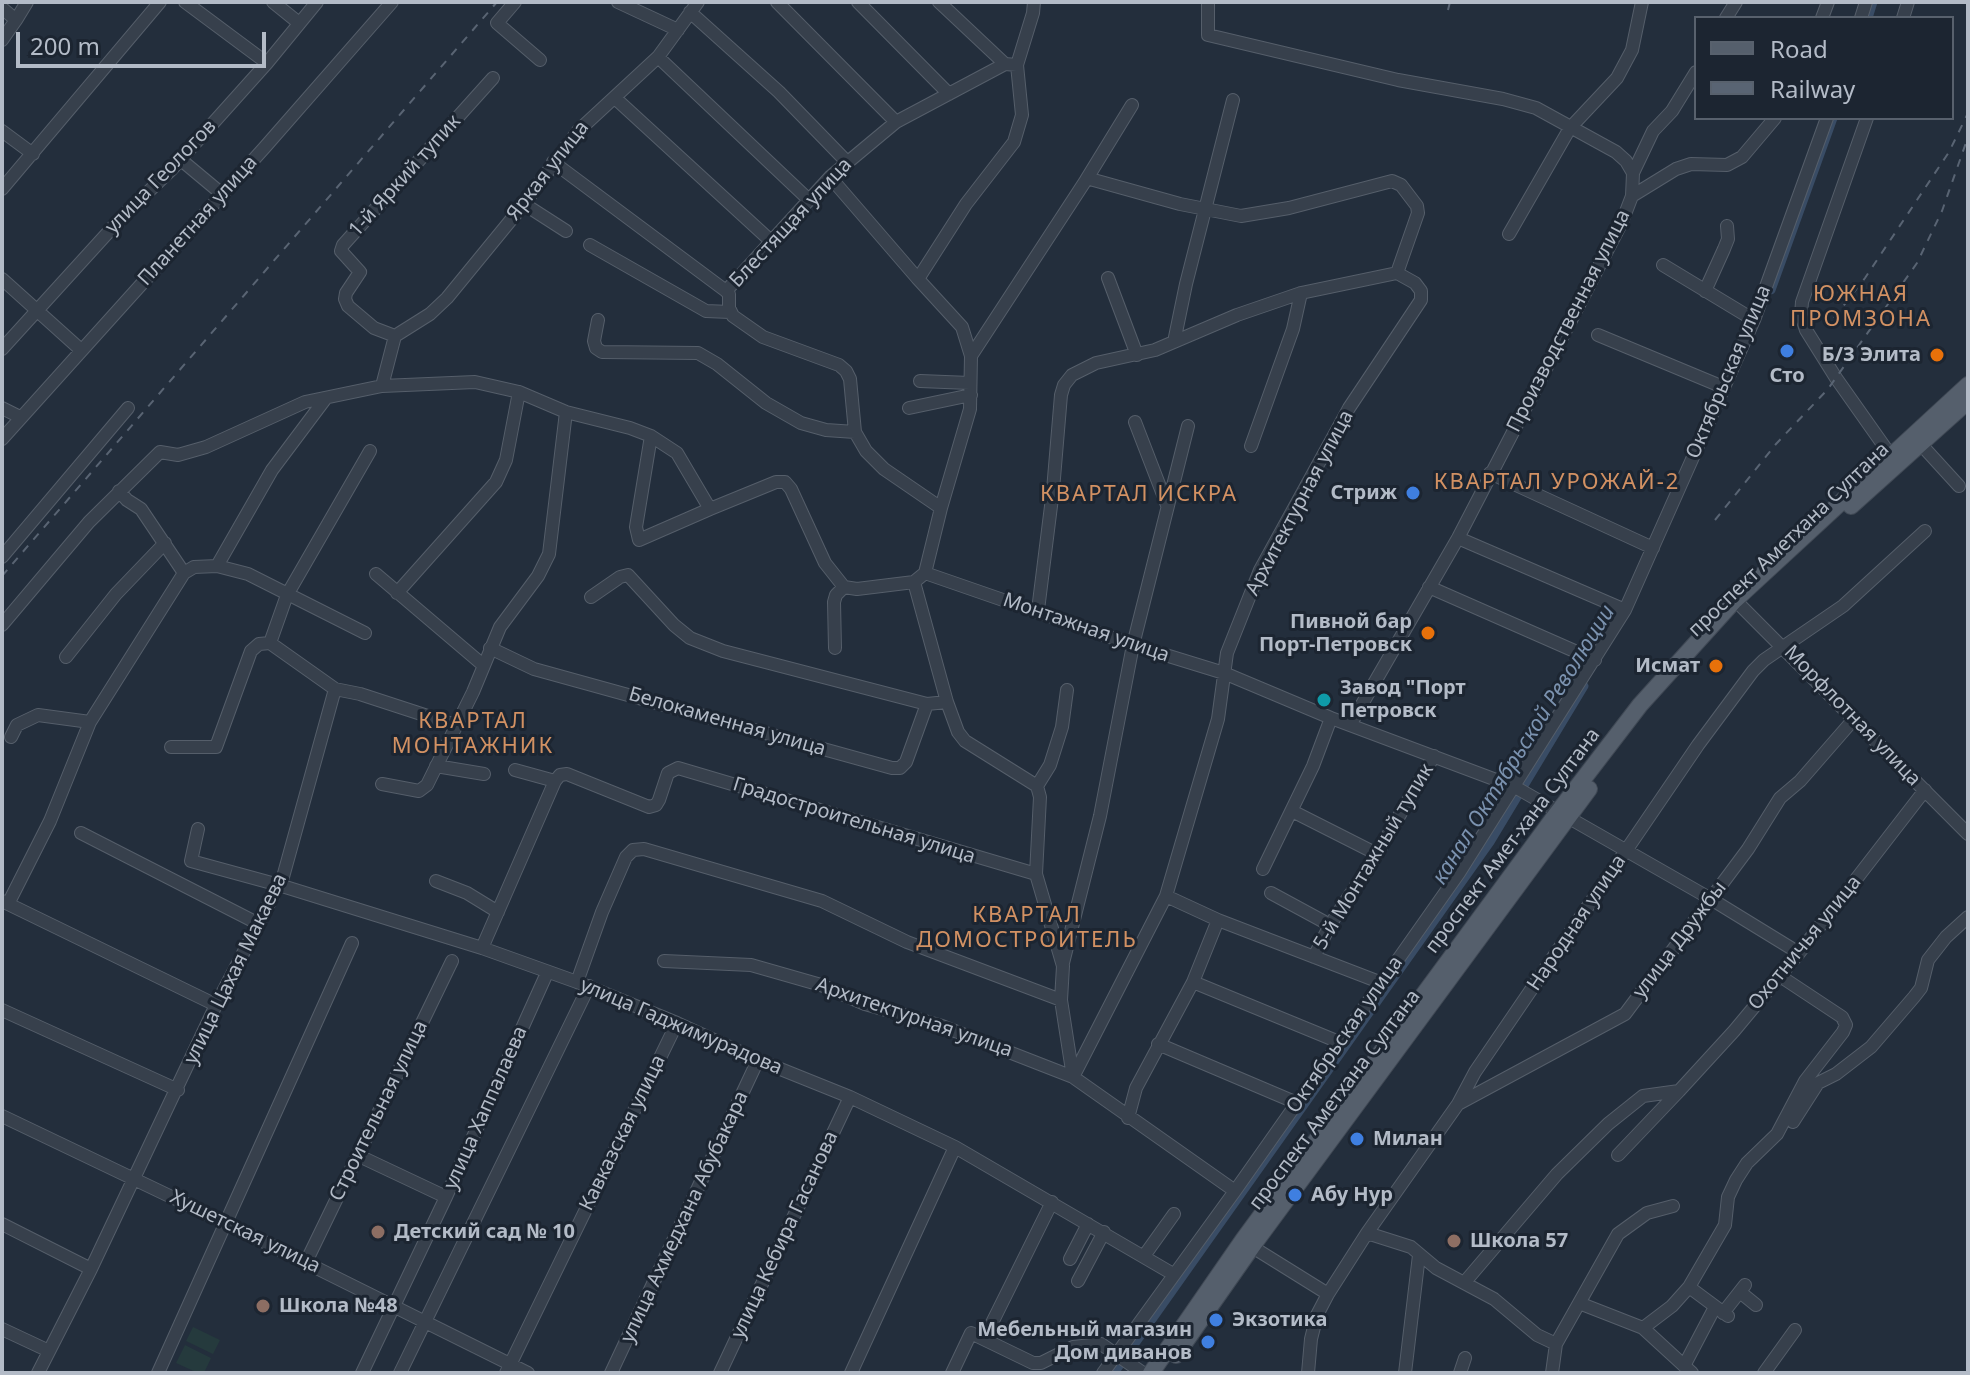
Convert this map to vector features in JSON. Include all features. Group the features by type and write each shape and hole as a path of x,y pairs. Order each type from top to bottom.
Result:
{"main road":[{"name":"проспект Амет-хана Султана","path":"1151,1373 1640,705 1738,603 1917,439 1968,385"},
{"name":"проспект Аметхана Султана","path":"1917,439 1968,401"},
{"path":"1164,1373 1247,1244"}],"street":[{"path":"2,40 27,2"},
{"path":"2,189 160,2"},
{"path":"185,2 267,63"},
{"path":"273,2 299,23"},
{"name":"улица Геологов","path":"2,349 123,216 180,159 267,63 317,2"},
{"name":"Планетная улица","path":"2,439 392,2"},
{"path":"515,2 497,23 540,60"},
{"path":"618,2 678,30"},
{"path":"777,2 896,122"},
{"path":"858,2 949,94"},
{"path":"939,2 1011,65"},
{"path":"918,279 966,204 1014,142 1022,115 1011,65 1033,13 1034,2"},
{"path":"1208,2 1208,35 1398,80 1536,108 1616,152 1633,173"},
{"path":"1509,234 1570,128 1617,78 1632,50 1642,2"},
{"path":"694,7 847,162"},
{"name":"Яркая улица","path":"395,336 430,314 447,298 596,111 615,98 658,57 694,7"},
{"path":"2,8 16,20"},
{"path":"658,57 808,199"},
{"name":"Блестящая улица","path":"855,432 850,379 846,371 839,365 763,337 730,312 726,291 830,177 896,122 1011,65"},
{"path":"1633,173 1653,131 1672,111 1694,75"},
{"name":"1-й Яркий тупик","path":"395,336 374,328 348,306 346,293 360,272 341,251 343,245 493,78"},
{"path":"615,98 772,242"},
{"path":"1174,342 1233,100"},
{"path":"971,356 1132,105"},
{"path":"1632,196 1691,164 1727,165 1742,157 1773,120"},
{"name":"Октябрьская улица","path":"1103,1373 1518,789 1625,610 1754,320 1826,120"},
{"path":"1866,120 1802,302 1801,315 1806,330 1836,378 1893,459"},
{"path":"2,131 33,154"},
{"path":"180,159 222,194"},
{"path":"553,162 726,291"},
{"name":"Производственная улица","path":"1350,725 1458,538 1622,222 1632,196 1633,173"},
{"path":"651,436 636,527 639,540 776,482 785,482 825,563 844,587 857,589 914,582 925,573 970,409 971,356 962,327 830,177"},
{"path":"1038,610 1064,385 1072,375 1096,363 1137,355 1174,342 1237,315 1301,293 1397,273 1418,213 1417,206 1401,185 1392,181 1258,215 1241,216 1086,180"},
{"path":"524,204 566,231"},
{"path":"1705,291 1728,239 1727,226"},
{"path":"590,245 706,311 730,312"},
{"path":"1663,265 1754,320"},
{"name":"Архитектурная улица","path":"664,961 751,965 821,985 865,1004 942,1026 1073,1077 1166,896 1218,719 1227,653 1260,570 1349,408 1421,300 1421,291 1415,283 1397,273"},
{"path":"1108,278 1137,355"},
{"path":"2,279 81,350"},
{"path":"1251,446 1293,329 1301,293"},
{"path":"598,320 594,341 596,348 602,352 698,353 766,403 801,423 826,430 855,432 866,451 884,469 941,508"},
{"path":"1598,335 1723,387"},
{"path":"382,386 395,336"},
{"path":"920,381 970,389"},
{"path":"2,625 89,522 160,452 173,455 206,447 305,402 382,386 475,382 519,392 566,412 630,428 651,436 677,453 710,509"},
{"path":"909,408 970,389"},
{"path":"397,593 496,482 509,449 519,392"},
{"path":"217,566 272,470 326,398"},
{"path":"2,408 20,417"},
{"path":"2,557 128,408"},
{"path":"382,784 419,791 427,785 473,692 500,627 538,576 549,554 566,412"},
{"path":"1135,422 1167,505"},
{"path":"1188,426 1133,645 1100,816 1063,966 1061,1000 1073,1077 1235,1191"},
{"path":"1917,439 1959,486"},
{"path":"270,643 287,595 370,451"},
{"path":"1490,473 1653,548"},
{"path":"119,491 141,509 184,573"},
{"name":"Народная улица","path":"1308,1373 1314,1327 1328,1294 1698,745 1753,671 1843,606 1925,531"},
{"path":"1458,538 1625,610"},
{"path":"66,657 116,594 165,543"},
{"path":"216,1005 5,903 50,821 90,722 184,573 194,567 217,566 248,574 365,633"},
{"name":"Монтажная улица","path":"925,573 1224,673 1331,718 1518,789 1799,953"},
{"path":"376,574 483,665"},
{"path":"591,597 628,575 690,638 723,651 927,704 947,702"},
{"path":"914,582 958,732 965,741 1037,786 1040,797 1036,874 1063,966"},
{"path":"835,648 834,602 844,587"},
{"path":"1429,587 1595,660"},
{"name":"Морфлотная улица","path":"1738,603 1968,834"},
{"path":"171,747 216,747 251,651 259,644 270,643 335,689 455,725"},
{"name":"Белокаменная улица","path":"490,648 534,669 892,768 900,768 906,762 927,704"},
{"name":"улица Цахая Макаева","path":"38,1373 178,1090 216,1005 279,885 335,689"},
{"path":"1037,786 1050,765 1062,727 1067,690"},
{"path":"11,737 17,725 38,715 90,722"},
{"path":"1263,869 1313,766 1331,718"},
{"name":"улица Дружбы","path":"1458,1104 1625,1014 1757,837 1780,798 1800,781 1854,719"},
{"name":"5-й Монтажный тупик","path":"1314,957 1330,925 1377,854 1434,756"},
{"path":"436,766 484,774"},
{"name":"Градостроительная улица","path":"557,778 567,774 649,807 659,800 668,773 678,768 1036,874"},
{"path":"483,947 557,778 515,770"},
{"name":"Охотничья улица","path":"1618,1155 1734,1031 1799,953 1925,790"},
{"path":"1292,811 1377,854"},
{"name":"улица Гаджимурадова","path":"198,829 191,861 483,947 677,1023 850,1097 955,1147 1173,1274"},
{"path":"81,833 257,923"},
{"name":"улица Хаппалаева","path":"400,1373 583,984 602,912 626,857 633,850 644,849 830,904 907,942 1061,1000"},
{"path":"436,881 467,893 498,912"},
{"path":"1271,893 1330,925"},
{"path":"1166,896 1218,920 1382,983"},
{"path":"1643,1328 1672,1306 1689,1287 1721,1235 1728,1197 1747,1163 1777,1134 1789,1127 1818,1083 1836,1074 1871,1047 1921,988 1928,960 1946,937 1968,917"},
{"path":"1128,1118 1136,1088 1193,982 1218,920"},
{"path":"158,1373 352,943"},
{"name":"Строительная улица","path":"306,1262 452,961"},
{"name":"улица Хаппалаева","path":"362,1373 547,973"},
{"path":"1777,1134 1805,1081 1846,1025 1842,1017 1780,976"},
{"path":"1193,982 1339,1042"},
{"path":"2,1010 178,1090"},
{"name":"Кавказская улица","path":"508,1369 677,1023"},
{"path":"1158,1044 1297,1103"},
{"name":"улица Ахмедхана Абубакара","path":"611,1373 758,1060"},
{"path":"1464,1283 1557,1174 1608,1124 1643,1096 1679,1091"},
{"name":"улица Кебира Гасанова","path":"720,1373 850,1097"},
{"name":"Хушетская улица","path":"2,1116 426,1321 508,1369 528,1373"},
{"path":"851,1373 955,1147"},
{"path":"357,1155 446,1197"},
{"path":"952,1373 978,1336 1052,1202"},
{"path":"1552,1373 1556,1344 1618,1234 1647,1213 1673,1206"},
{"path":"1144,1256 1174,1214"},
{"path":"2,1224 91,1269"},
{"path":"1070,1259 1088,1224"},
{"path":"1078,1281 1104,1232"},
{"path":"1367,1233 1406,1244 1436,1268 1494,1299 1537,1335 1556,1344"},
{"path":"1247,1244 1328,1294"},
{"path":"1405,1373 1419,1255"},
{"path":"1689,1287 1722,1312"},
{"path":"1579,1303 1643,1328 1688,1369 1722,1312 1742,1288 1756,1305"},
{"path":"2,1329 49,1351"},
{"path":"1764,1373 1795,1330"},
{"path":"978,1336 1031,1368 1073,1347 1101,1344 1143,1373"},
{"path":"1460,1373 1465,1358"}],"green space":[{"path":"193,1327 220,1340 213,1354 186,1341"},
{"path":"185,1345 211,1358 204,1373 176,1363"}],"waterway":[{"name":"канал Октябрьской Революции","path":"1869,16 1873,2"},
{"name":"канал Октябрьской Революции","path":"1771,290 1832,120"},
{"name":"канал Октябрьской Революции","path":"1114,1373 1490,842 1584,686"}],"railway":[{"path":"2,576 497,2"},
{"path":"1448,10 1450,2"},
{"path":"1834,318 1865,278 1949,152 1968,113"},
{"path":"1715,520 1776,444 1828,389 1917,263 1942,211 1968,137"}],"place":[{"name":"Сто","path":"1787,351"},
{"name":"Б/З Элита","path":"1937,355"},
{"name":"Стриж","path":"1413,493"},
{"name":"Пивной бар Порт-Петровск","path":"1428,633"},
{"name":"Исмат","path":"1716,666"},
{"name":"Завод \"Порт Петровск","path":"1324,700"},
{"name":"Милан","path":"1357,1139"},
{"name":"Абу Нур","path":"1295,1195"},
{"name":"Детский сад № 10","path":"378,1232"},
{"name":"Школа 57","path":"1454,1241"},
{"name":"Школа №48","path":"263,1306"},
{"name":"Экзотика","path":"1216,1320"},
{"name":"Мебельный магазин Дом диванов","path":"1208,1342"}],"district":[{"name":"ЮЖНАЯ ПРОМЗОНА","path":"1861,308"},
{"name":"КВАРТАЛ УРОЖАЙ-2","path":"1557,483"},
{"name":"КВАРТАЛ ИСКРА","path":"1139,495"},
{"name":"КВАРТАЛ МОНТАЖНИК","path":"473,734"},
{"name":"КВАРТАЛ ДОМОСТРОИТЕЛЬ","path":"1027,928"}]}
